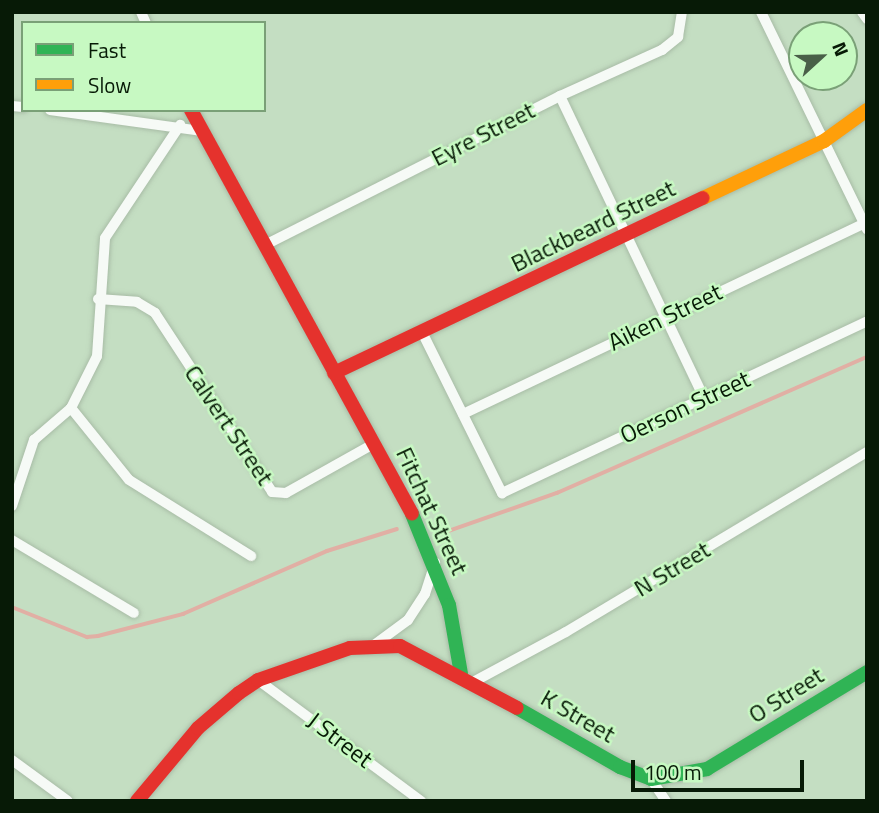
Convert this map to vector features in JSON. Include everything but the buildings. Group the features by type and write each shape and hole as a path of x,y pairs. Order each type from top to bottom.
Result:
{"street":[{"name":"Eyre Street","path":"265,245 559,96 673,43 682,27 682,12"},
{"path":"761,12 866,225"},
{"path":"862,12 867,19"},
{"path":"559,96 704,398"},
{"name":"Blackbeard Street","path":"334,373 424,334 624,235 824,141 867,110"},
{"path":"67,112 180,125 201,131"},
{"name":"Fitchat Street","path":"192,112 375,443 435,563 449,605 461,674"},
{"path":"12,506 34,440 71,408 97,356 98,299 105,237 180,125"},
{"name":"Aiken Street","path":"463,414 665,316 866,225"},
{"name":"Calvert Street","path":"98,299 137,302 155,313 272,492 286,493 375,443"},
{"name":"Oerson Street","path":"463,414 502,493 867,321"},
{"path":"424,334 463,414"},
{"path":"71,408 129,480 251,556"},
{"name":"N Street","path":"475,681 578,625 867,452"},
{"path":"12,540 134,613"},
{"path":"374,645 408,620 425,594 435,563"},
{"path":"137,801 198,728 258,680 332,654 374,645 400,646 461,674"},
{"name":"O Street","path":"651,779 707,769 867,671"},
{"name":"K Street","path":"461,674 620,767 651,779"},
{"name":"J Street","path":"258,680 421,801"},
{"path":"12,760 68,801"},
{"path":"651,779 666,801"}],"waterway":[{"path":"446,532 557,493 867,357"},
{"path":"12,607 87,637 98,636 183,614 327,551 397,529"}],"traffic: fast":[{"path":"412,514 449,605 461,674"},
{"path":"517,708 620,767 651,779 707,769 867,672"}],"traffic: slow":[{"path":"703,198 824,141 867,110"}],"traffic: jam":[{"path":"192,112 412,514"},
{"path":"334,373 703,198"},
{"path":"137,801 198,728 239,693 258,680 350,648 400,646 517,708"}]}
